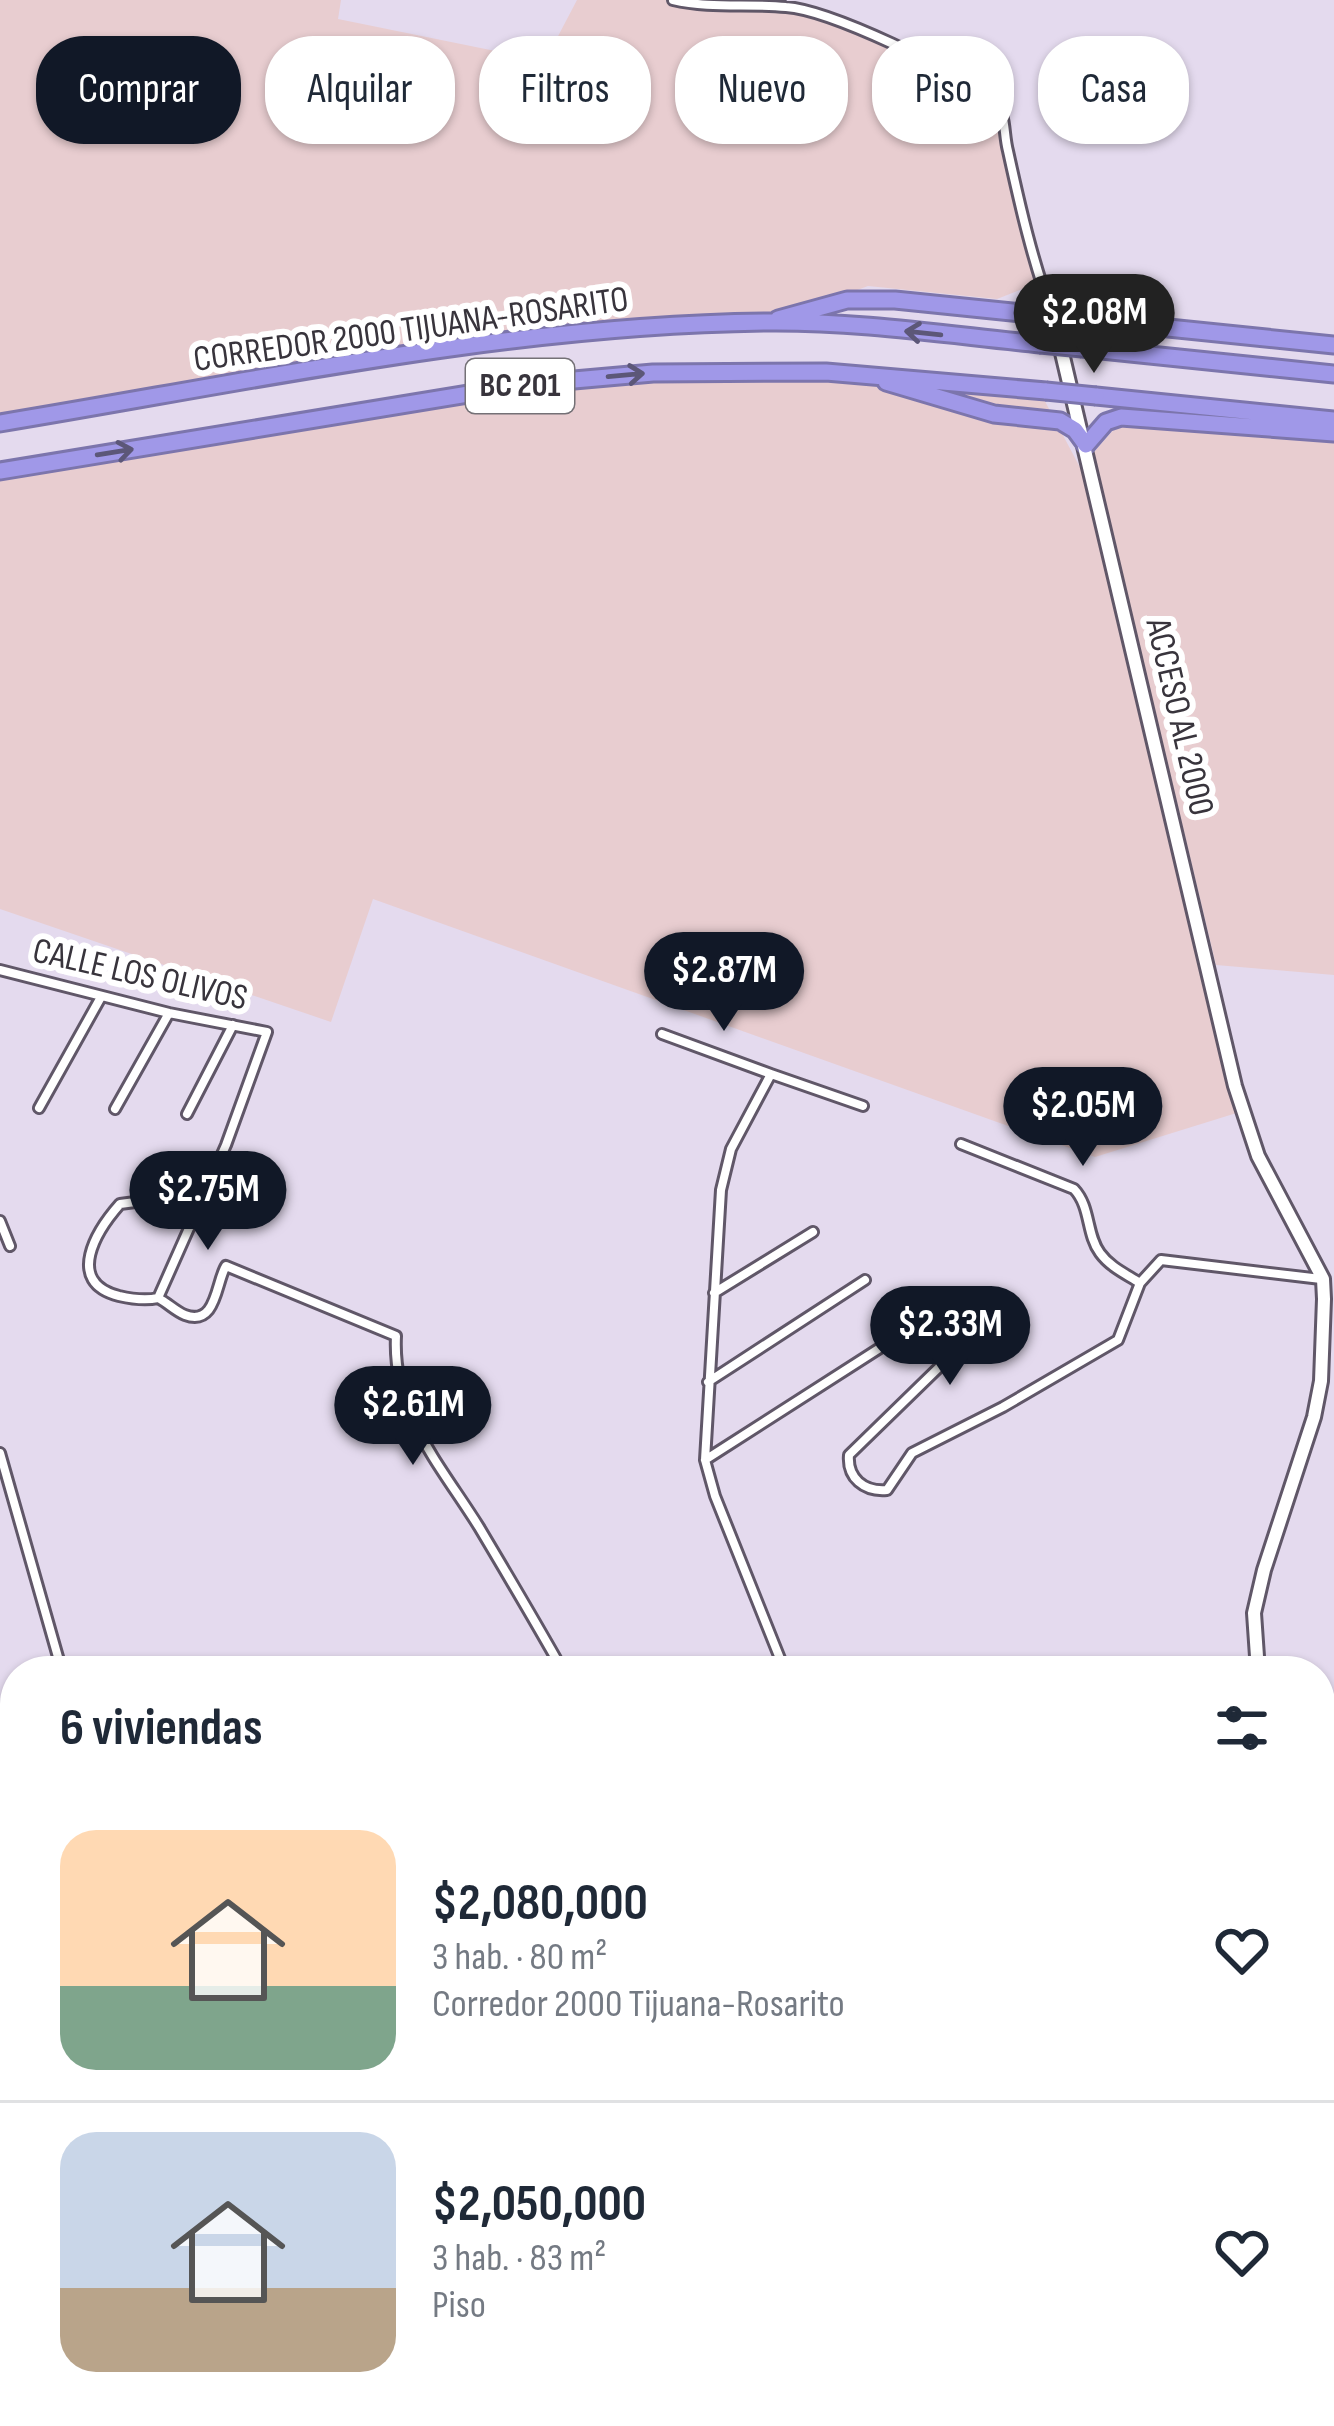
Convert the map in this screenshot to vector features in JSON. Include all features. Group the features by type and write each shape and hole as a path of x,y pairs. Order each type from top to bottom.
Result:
{"highway":[{"path":"772,322 815,307 866,299 1334,345"},
{"name":"CORREDOR 2000 TIJUANA-ROSARITO","path":"0,423 521,337 772,322 1334,374"},
{"name":"CORREDOR 2000 TIJUANA-ROSARITO","path":"1,470 529,384 653,373 806,372 1334,420"},
{"path":"872,377 994,414 1060,421 1076,430 1086,445 1106,422 1121,417 1334,433"}],"street":[{"name":"ACCESO AL 2000","path":"674,0 717,7 791,7 893,45 1002,107 1006,144 1086,445 1234,1086 1258,1156 1323,1279 1321,1381 1300,1467 1264,1570 1254,1613 1257,1656"},
{"name":"CALLE LOS OLIVOS","path":"0,970 169,1013 263,1030 268,1035 158,1298"},
{"path":"39,1108 101,997"},
{"path":"115,1109 169,1013"},
{"path":"187,1114 233,1024"},
{"path":"662,1034 863,1106"},
{"path":"771,1073 726,1164 705,1460 779,1656"},
{"path":"961,1144 1074,1189 1083,1199 1097,1250 1114,1268 1140,1283"},
{"path":"197,1208 143,1201 121,1204 93,1241 90,1266 94,1281 106,1292 147,1301 158,1298 193,1317 214,1305 222,1270 232,1267 396,1336 398,1367 414,1428 553,1656"},
{"path":"0,1221 10,1246"},
{"path":"714,1293 813,1232"},
{"path":"705,1460 932,1314 951,1316 967,1333 966,1341 849,1455 848,1468 855,1480 887,1490 911,1453 1003,1407 1118,1340 1140,1283 1161,1259 1323,1279"},
{"path":"708,1382 865,1280"},
{"path":"0,1453 58,1656"}],"shaded area":[{"path":"0,0 341,0 338,19 422,36 265,36 265,144 455,144 455,43 479,48 479,144 651,144 651,36 558,36 577,0 679,0 816,15 872,40 872,144 1009,144 1040,282 997,299 868,286 772,322 521,337 0,423"},
{"path":"826,372 1039,390 1101,507 1243,1111 1095,1157 373,899 331,1022 0,909 0,471 529,384"},
{"path":"1117,426 1334,440 1334,975 1216,965 1093,453"}]}
